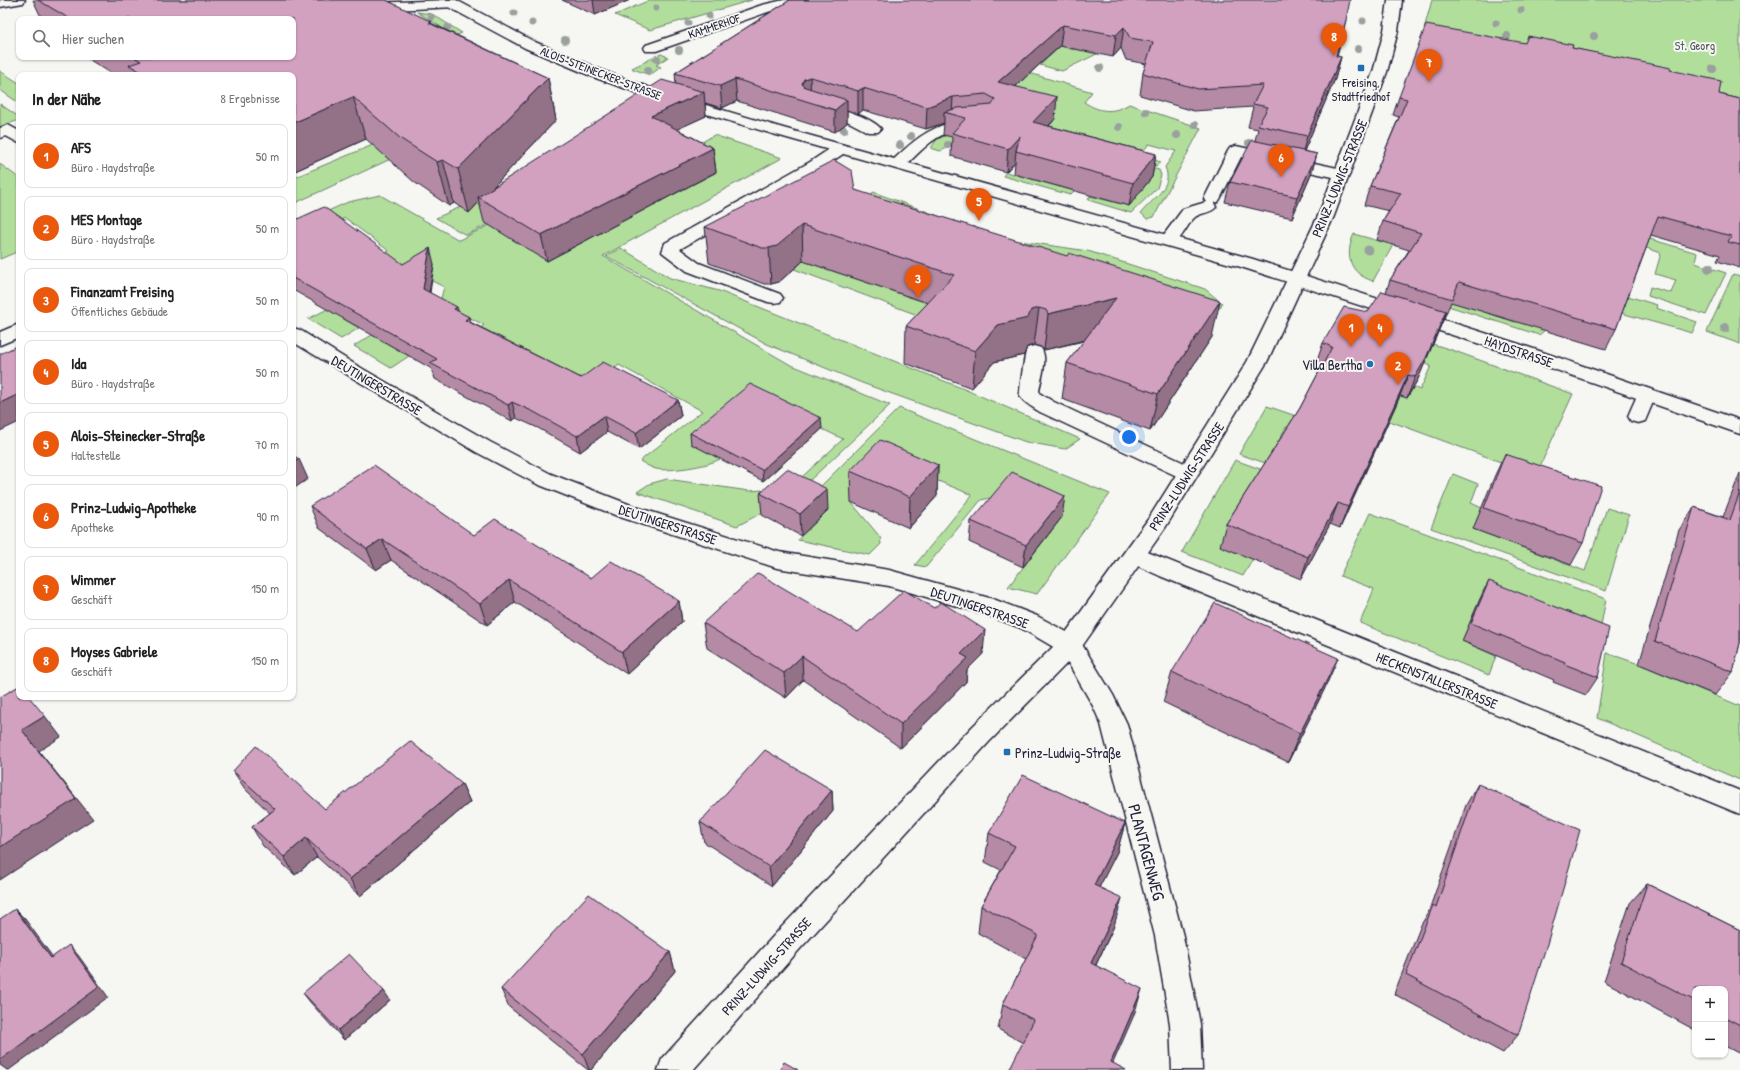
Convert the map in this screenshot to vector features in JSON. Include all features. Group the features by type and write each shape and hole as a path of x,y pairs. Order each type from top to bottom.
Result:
{"street":[{"path":"0,3 18,0"},
{"name":"KAMMERHOF","path":"652,48 767,8 801,0"},
{"name":"PRINZ-LUDWIG-STRASSE","path":"673,1070 794,934 980,735 1070,645 1135,555 1257,362 1326,216 1380,72 1391,31 1395,0"},
{"path":"356,8 448,2"},
{"name":"ALOIS-STEINECKER-STRASSE","path":"448,2 530,45 608,78 699,109 1168,240 1296,278"},
{"path":"811,105 854,119 873,129"},
{"path":"898,164 932,133 940,129 963,124 984,123"},
{"path":"0,133 8,130 16,136"},
{"path":"774,298 692,267 671,252 671,247 787,182 840,149"},
{"path":"1168,240 1189,213 1210,203 1236,150 1342,174"},
{"name":"HAYDSTRASSE","path":"1296,278 1512,348 1740,427"},
{"path":"0,339 16,331"},
{"name":"DEUTINGERSTRASSE","path":"296,336 463,436 544,479 628,512 710,537 777,560 889,578 993,608 1029,622 1070,645"},
{"path":"1034,352 1034,367 1029,392 1030,396 1047,408 1188,473"},
{"path":"1638,416 1646,395"},
{"name":"HECKENSTALLERSTRASSE","path":"1135,555 1168,570 1740,803"},
{"name":"PLANTAGENWEG","path":"1070,645 1104,702 1114,724 1170,936 1185,1024 1187,1070"}],"green space":[{"path":"650,0 752,0 650,30 615,15"},
{"name":"St. Georg","path":"1432,0 1740,0 1740,101 1424,29"},
{"path":"417,12 432,14 462,33 455,36"},
{"path":"1154,26 1062,71 1040,65 1061,46 1074,50 1098,29"},
{"path":"661,54 668,57 656,65 661,67 650,75 632,68"},
{"path":"1003,65 1092,92 1084,102 1101,110 1117,109 1129,104 1201,128 1154,217 1147,219 1141,213 1164,187 1167,181 1165,167 1176,151 1149,144 1139,156 1161,162 1156,166 1104,152 1036,140 1054,119 1002,105"},
{"path":"0,71 16,81 16,101 0,90"},
{"path":"0,104 16,115 16,121 0,127"},
{"path":"486,115 296,203 296,177 397,135"},
{"path":"956,132 961,147 950,147 940,151 931,148 937,139"},
{"path":"714,135 782,158 603,256 789,364 890,405 792,497 737,526 637,492 649,484 667,479 749,491 790,488 843,439 751,395 692,444 720,459 714,462 689,468 670,470 656,469 640,461 702,411 619,365 571,399 479,329 484,325 440,302 444,287 418,274 342,318 359,328 341,339 308,319 400,272 365,263 389,251 345,218 334,223 296,227 348,202 380,195 459,240 543,199 657,203 715,173 699,144"},
{"path":"1075,149 1159,170 1161,175 1157,188 1131,213 1088,200 1090,196 1129,206 1151,177"},
{"path":"0,164 16,176 16,252 0,259"},
{"path":"1006,172 1074,191 1070,195 1003,176"},
{"path":"584,177 466,235 436,218 514,183"},
{"path":"1451,180 1697,253 1695,263 1726,273 1706,315 1648,296 1650,287 1671,293 1676,280 1655,274 1661,253"},
{"path":"873,192 999,238 1088,251 1205,289 1222,303 1220,308 1209,310 877,198 872,194"},
{"path":"1354,234 1393,245 1373,281 1359,274 1351,263 1350,250"},
{"path":"621,248 670,278 719,291 964,389 1080,439 1065,449 1026,442 862,383 767,344 606,256"},
{"path":"803,261 995,326 939,323 794,269"},
{"path":"1530,266 1657,305 1656,308 1697,322 1692,333 1621,313 1545,330 1539,335 1445,305 1448,300 1515,322 1529,296"},
{"path":"1733,274 1740,276 1740,344 1707,332"},
{"path":"1350,319 1449,349 1573,394 1536,475 1346,405 1413,387 1420,390 1431,366 1424,363 1429,352"},
{"path":"372,335 409,356 391,368 354,346"},
{"path":"1267,406 1299,417 1293,429 1286,427 1276,446 1274,466 1239,454"},
{"path":"899,408 1110,494 1037,594 1008,587 1062,517 990,498 981,500 926,567 915,565 972,495 890,461 851,502 880,537 881,544 870,555 798,540 801,536 807,500"},
{"path":"1235,460 1343,499 1220,545 1253,559 1243,576 1182,552"},
{"path":"1453,474 1478,484 1471,503 1482,508 1473,529 1585,571 1607,508 1629,515 1606,591 1431,528"},
{"path":"1370,513 1606,599 1597,646 1560,616 1485,587 1462,641 1496,656 1489,675 1360,623 1374,589 1340,576"},
{"path":"1607,653 1639,664 1740,706 1740,780 1597,718"}],"building":[{"path":"38,0 386,0 432,22 429,23 548,78 458,169 443,160 437,162 401,139 353,97 296,122 296,72 142,72 129,65 141,61 139,60 296,60 296,16 65,16"},
{"path":"790,0 1350,0 1336,56 1341,57 1307,136 1258,125 1268,107 1253,104 1263,85 1198,89 1143,73 1153,42 1130,38 1124,27 1116,35 1063,25 998,82 1057,97 1033,122 1156,154 1133,183 1016,151 1020,136 1008,149 952,133 966,118 944,112 958,108 992,105 995,99 986,94 953,97 927,107 863,88 858,91 810,77 804,79 802,84 805,87 847,100 835,110 735,79 720,86 675,73"},
{"path":"1426,25 1525,43 1528,36 1573,45 1572,48 1671,68 1670,70 1721,81 1719,94 1740,99 1740,245 1728,242 1731,236 1658,216 1616,329 1459,282 1452,299 1390,280 1421,233 1383,221 1401,193 1370,186 1407,99 1399,97"},
{"path":"662,80 704,92 651,116 713,148 541,235 478,197"},
{"path":"1252,140 1317,154 1297,197 1230,182"},
{"path":"834,160 852,171 855,190 1067,256 1069,253 1220,301 1158,394 1067,363 1116,298 1048,314 1046,310 1039,308 1031,310 1028,318 998,325 975,351 906,326 954,275 802,225 777,246 769,248 762,248 705,227"},
{"path":"324,207 403,264 430,248 423,289 457,307 454,309 469,317 465,320 581,378 603,362 678,400 636,433 604,416 577,436 534,412 512,402 508,405 430,363 437,359 296,280 296,220"},
{"path":"1382,291 1446,311 1426,358 1415,377 1408,375 1348,507 1338,503 1308,557 1226,524 1300,408 1332,347 1323,343 1344,307 1368,312"},
{"path":"16,346 16,395 0,403 0,354"},
{"path":"750,384 821,418 762,470 690,433"},
{"path":"880,440 938,465 910,497 850,471"},
{"path":"1505,454 1601,486 1583,543 1484,508"},
{"path":"374,465 474,535 495,519 591,578 611,561 679,601 622,652 509,580 480,604 382,539 367,549 310,506"},
{"path":"787,469 827,489 800,514 760,493"},
{"path":"1012,472 1065,496 1026,545 971,521"},
{"path":"1740,492 1740,643 1733,672 1655,641 1694,507 1730,520"},
{"path":"758,573 858,632 904,590 934,608 941,602 985,630 961,654 968,658 901,724 802,656 784,673 703,623"},
{"path":"1489,581 1609,628 1598,677 1564,664 1565,662 1471,623"},
{"path":"1215,603 1338,658 1300,733 1172,672"},
{"path":"16,688 16,700 32,700 45,716 22,730 76,799 0,847 0,697"},
{"path":"410,741 462,784 350,879 306,838 284,857 252,827 275,809 233,771 256,746 325,809"},
{"path":"765,750 832,790 769,867 700,822"},
{"path":"1023,775 1125,823 1094,885 1122,898 1091,963 1142,989 1111,1062 1126,1070 1009,1070 1034,1020 1003,1004 1038,935 981,906 1015,846 989,833"},
{"path":"1478,784 1580,830 1547,944 1518,1035 1406,975 1433,905 1436,907"},
{"path":"1647,884 1740,930 1740,1025 1728,1019 1728,986 1692,986 1692,999 1621,962"},
{"path":"589,894 670,952 583,1054 501,989"},
{"path":"15,909 51,958 69,945 99,987 0,1060 0,919"},
{"path":"349,954 384,991 338,1030 303,993"},
{"path":"784,1062 798,1070 780,1070"}],"place":[{"name":"Moyses Gabriele","path":"1334,56"},
{"name":"Freising, Stadtfriedhof","path":"1361,68"},
{"name":"Wimmer","path":"1429,82"},
{"name":"Prinz-Ludwig-Apotheke","path":"1281,177"},
{"name":"Alois-Steinecker-Straße","path":"979,221"},
{"name":"Finanzamt Freising","path":"918,298"},
{"name":"AFS","path":"1351,347"},
{"name":"Ida","path":"1380,347"},
{"name":"Villa Bertha","path":"1370,364"},
{"name":"MES Montage","path":"1398,385"},
{"name":"Prinz-Ludwig-Straße","path":"1007,752"}]}
